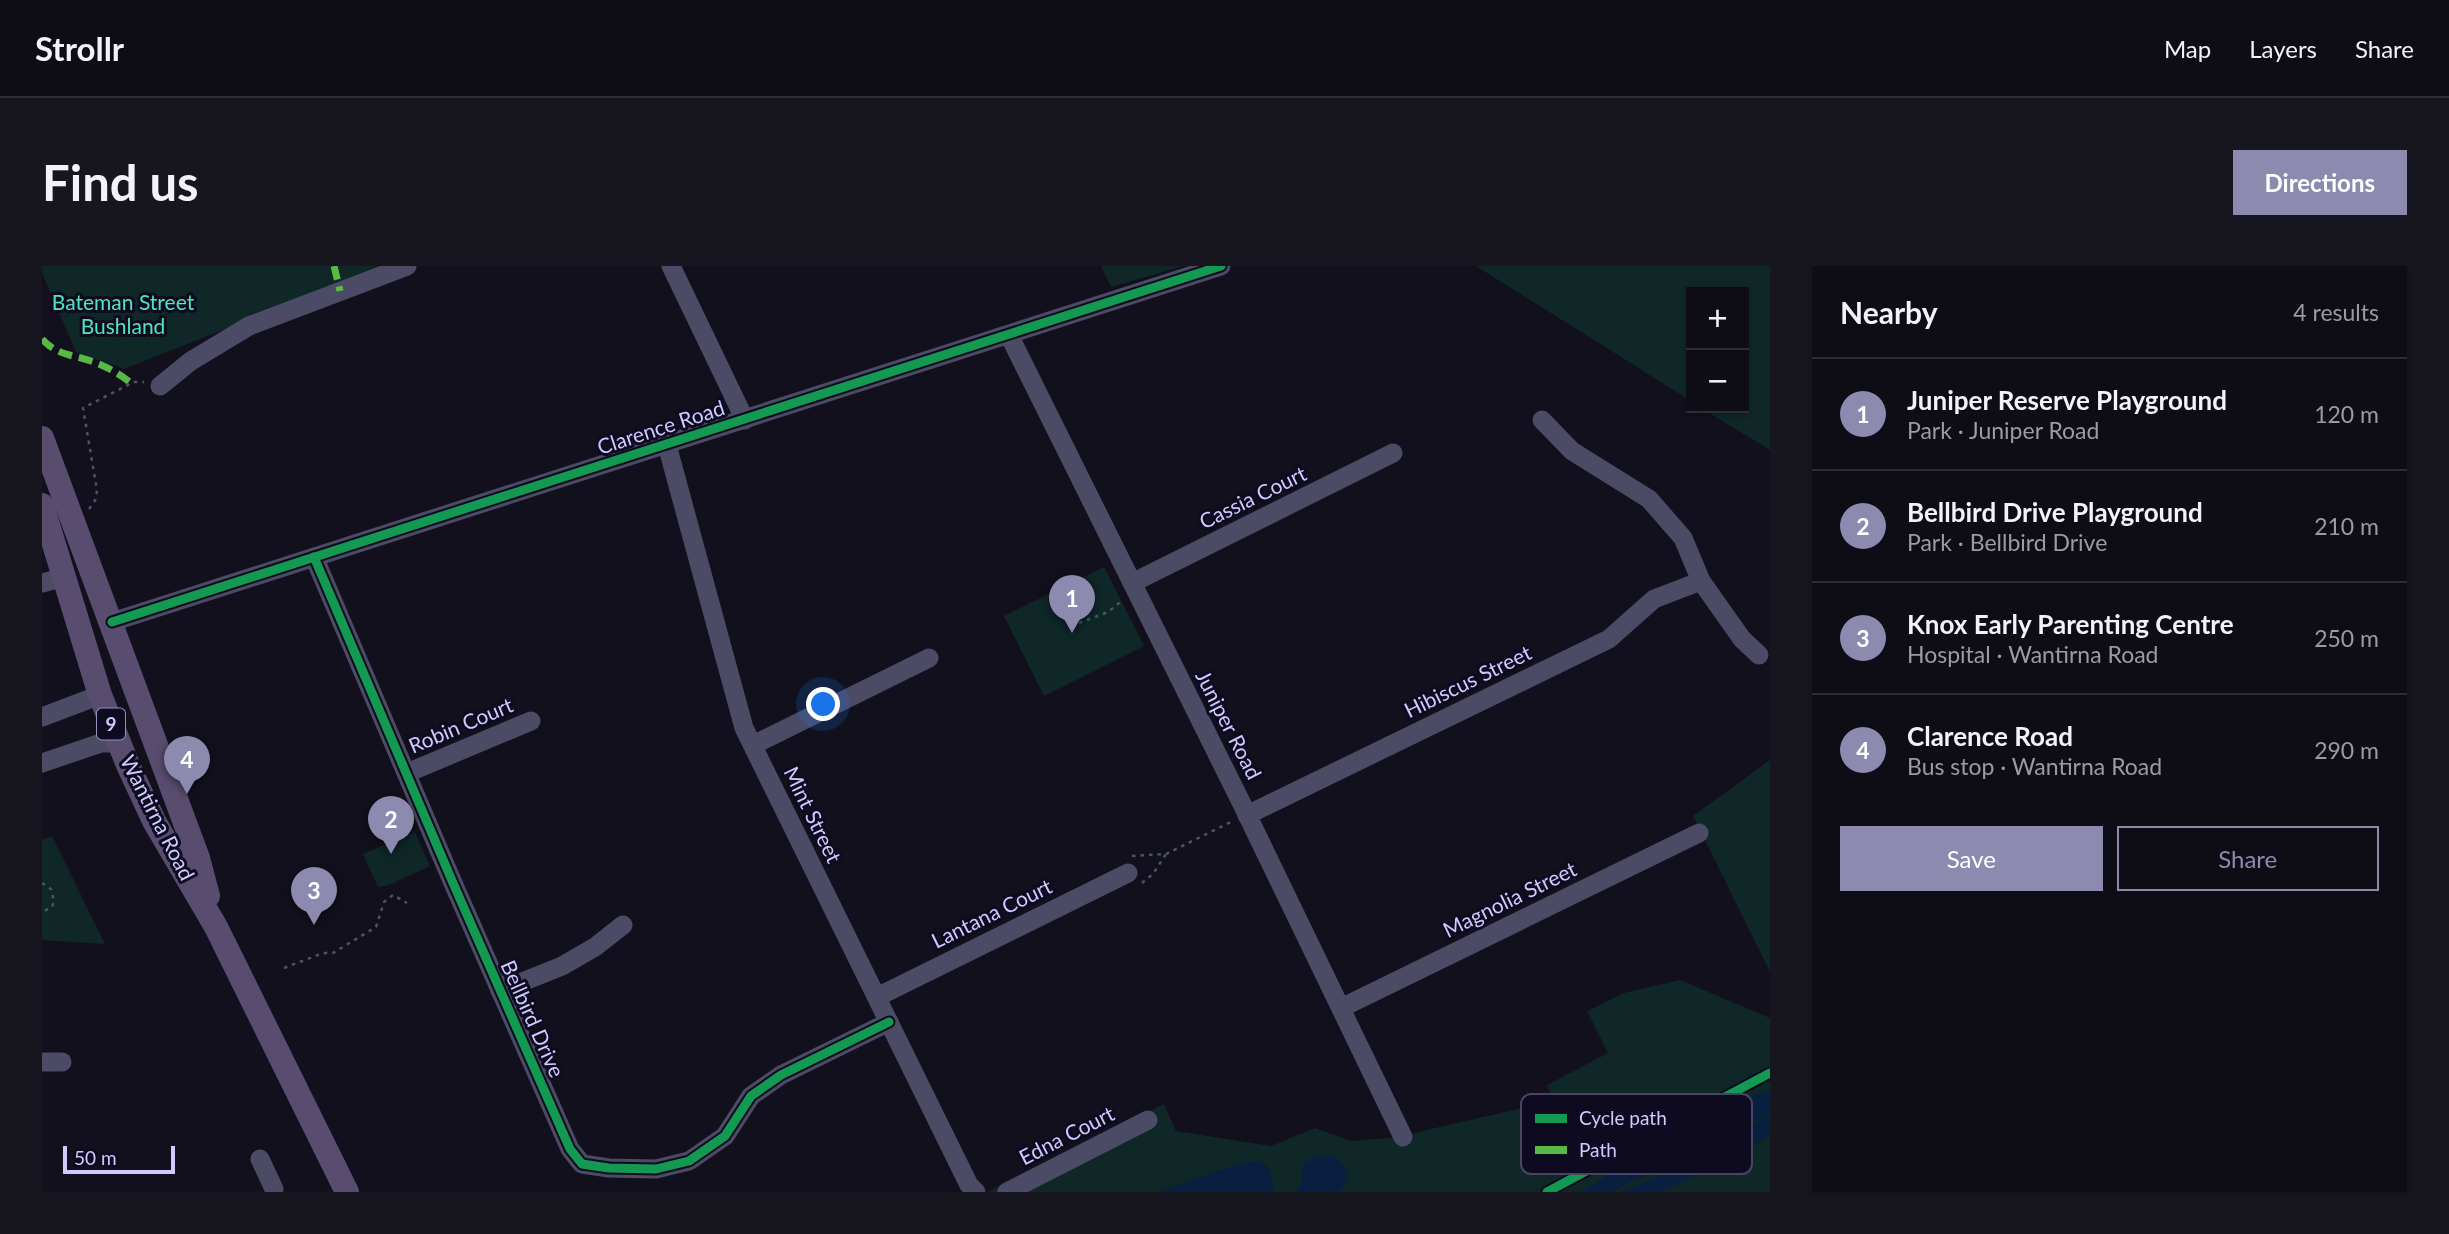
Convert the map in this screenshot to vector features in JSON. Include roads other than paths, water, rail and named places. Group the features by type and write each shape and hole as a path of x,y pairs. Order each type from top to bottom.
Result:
{"main road":[{"name":"Wantirna Road","path":"42,438 198,858 216,927"},
{"name":"Wantirna Road","path":"42,505 54,580 81,630 100,695 119,743 154,821 216,927 347,1192"},
{"path":"81,630 112,622"},
{"path":"100,695 133,682"}],"street":[{"path":"152,384 249,326 407,266"},
{"path":"671,266 745,420"},
{"name":"Clarence Road","path":"112,622 1221,266"},
{"name":"Juniper Road","path":"1009,335 1128,592 1240,818 1341,1008 1403,1137"},
{"path":"1542,420 1572,451 1649,499 1683,538 1700,581 1742,639 1759,655"},
{"name":"Mint Street","path":"667,445 744,728 972,1189"},
{"name":"Cassia Court","path":"1128,592 1393,453"},
{"name":"Bellbird Drive","path":"314,557 570,1149 582,1164 608,1168 656,1168 689,1161 725,1136 751,1097 781,1075 889,1022"},
{"name":"Hibiscus Street","path":"1240,818 1609,639 1654,599 1700,581"},
{"path":"753,745 929,658"},
{"path":"42,717 100,695"},
{"name":"Robin Court","path":"407,773 531,721"},
{"path":"52,765 101,743 119,743"},
{"name":"Magnolia Street","path":"1341,1008 1699,833"},
{"name":"Lantana Court","path":"877,997 1131,872"},
{"path":"500,990 562,966 595,947 623,925"},
{"path":"42,1062 62,1062"},
{"name":"Edna Court","path":"1007,1192 1148,1121"},
{"path":"260,1160 275,1189"}],"water":[{"path":"1770,1089 1770,1113 1752,1121 1752,1097"},
{"path":"1770,1115 1770,1135 1752,1145 1752,1124"},
{"path":"1334,1155 1348,1176 1341,1191 1296,1192 1301,1184 1303,1164 1315,1157"},
{"path":"1260,1160 1270,1170 1274,1192 1157,1192 1229,1167"},
{"path":"1611,1174 1651,1174 1628,1182 1612,1192 1579,1192"},
{"path":"1699,1174 1661,1192 1621,1192 1661,1176"}],"place":[{"name":"Juniper Reserve Playground","path":"1072,633"},
{"name":"Clarence Road","path":"187,794"},
{"name":"Bellbird Drive Playground","path":"391,854"},
{"name":"Knox Early Parenting Centre","path":"314,925"}],"park label":[{"name":"Bateman Street Bushland","path":"123,315"}]}
